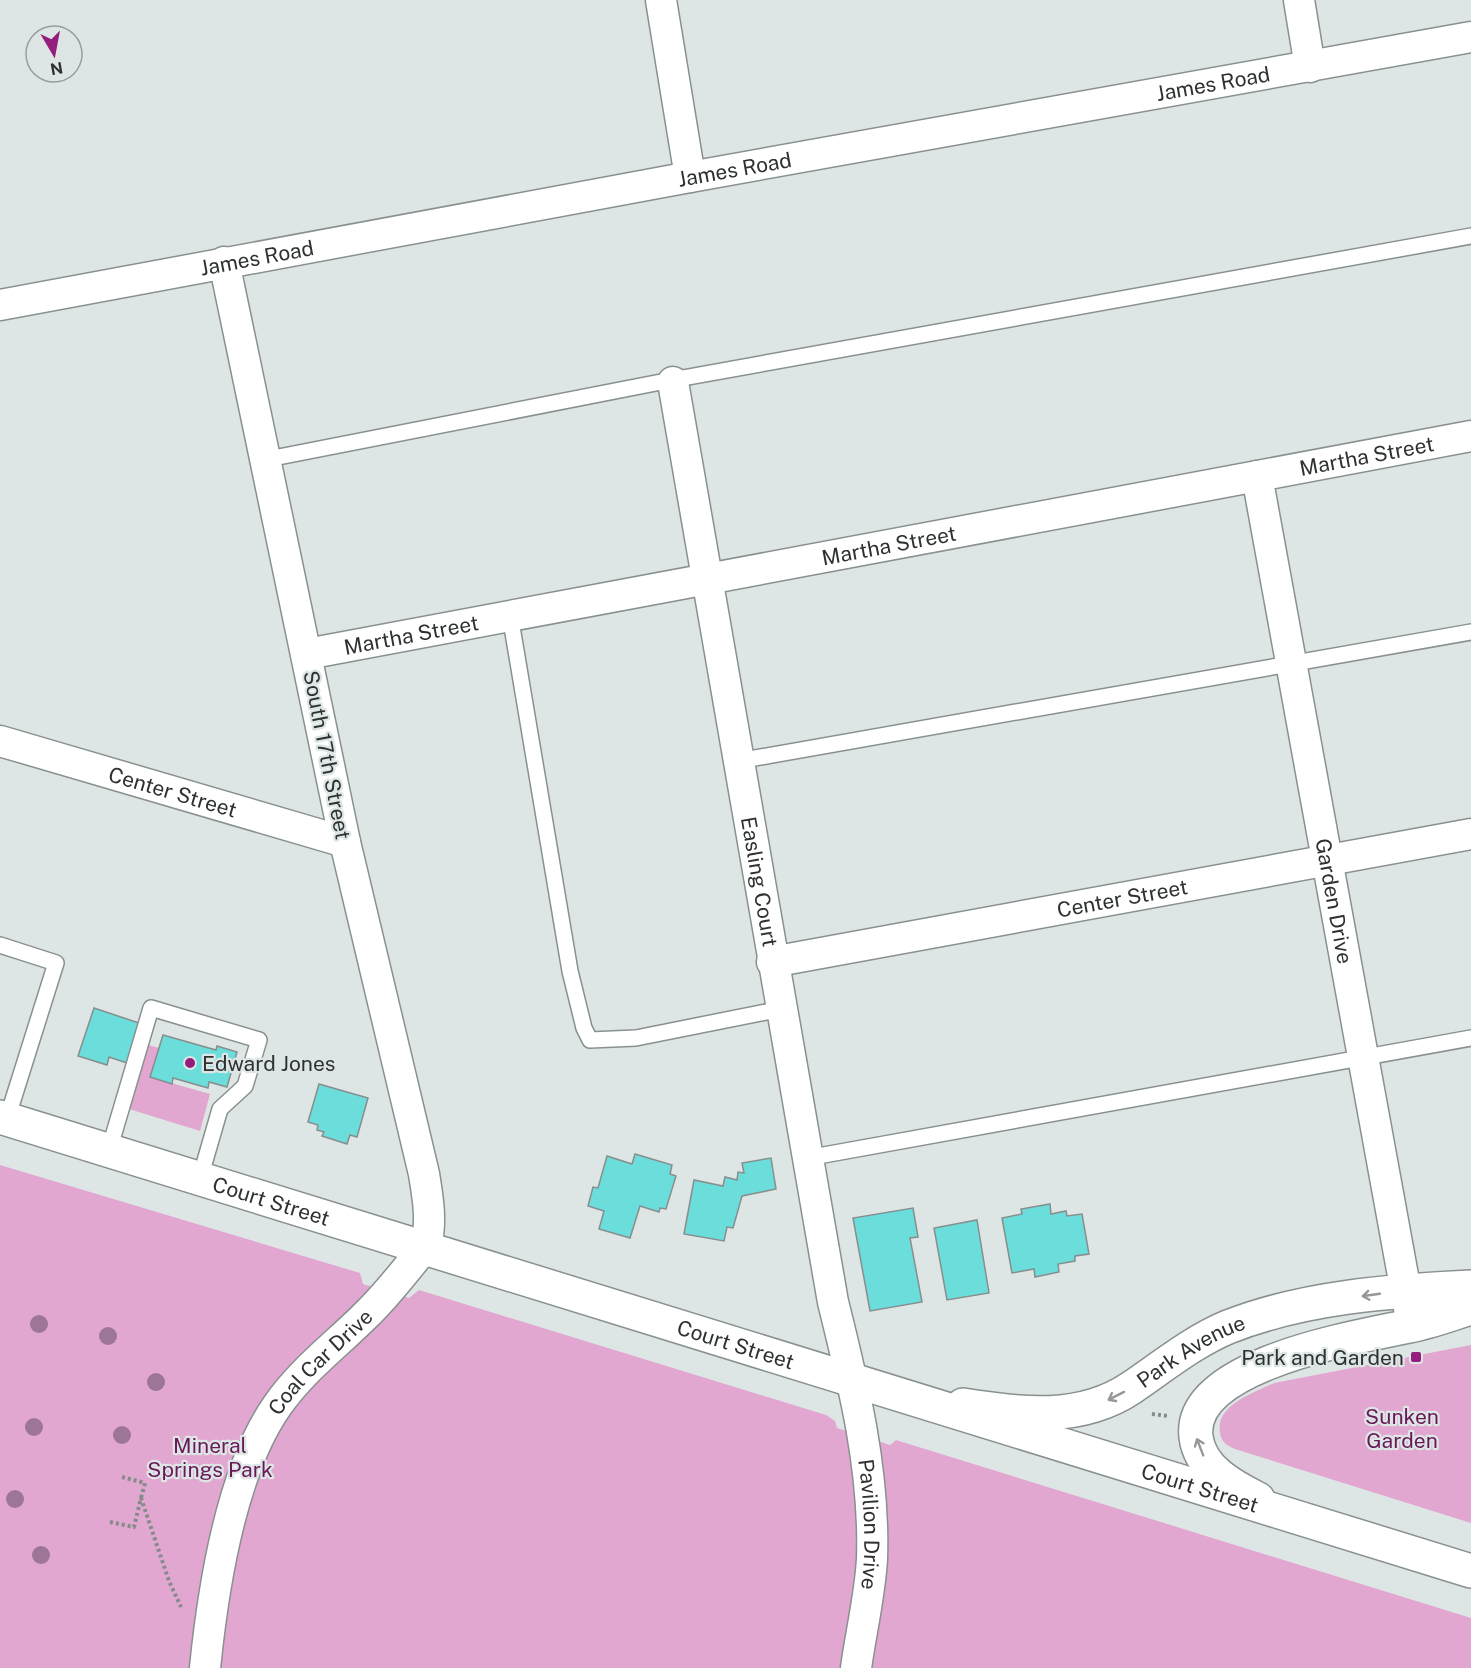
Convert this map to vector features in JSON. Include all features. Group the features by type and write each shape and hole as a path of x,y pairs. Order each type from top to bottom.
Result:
{"main road":[{"name":"Court Street","path":"3,1118 426,1246 1471,1571"},
{"name":"Park Avenue","path":"918,1398 1037,1413 1080,1410 1114,1398 1203,1341 1256,1317 1314,1304 1406,1290 1471,1287"},
{"name":"Park Avenue","path":"1295,1516 1238,1489 1222,1478 1205,1460 1199,1450 1195,1427 1212,1394 1262,1365 1333,1341 1412,1326 1471,1308"}],"street":[{"path":"661,0 690,177"},
{"path":"1299,0 1310,67"},
{"name":"James Road","path":"0,304 1471,37"},
{"name":"South 17th Street","path":"224,262 263,460 307,654 345,842 424,1174 429,1203 429,1233 426,1246"},
{"name":"Easling Court","path":"673,382 832,1302 851,1380"},
{"name":"Martha Street","path":"307,654 1471,436"},
{"name":"Garden Drive","path":"1257,476 1412,1326"},
{"name":"Center Street","path":"0,741 345,842"},
{"name":"Center Street","path":"772,962 1471,834"},
{"name":"Coal Car Drive","path":"206,1668 212,1612 224,1549 248,1463 266,1424 276,1407 303,1374 368,1314 426,1246"},
{"name":"Pavilion Drive","path":"851,1380 862,1426 872,1516 872,1562 856,1668"}],"lane":[{"path":"263,460 666,381 673,382 1471,236"},
{"path":"510,615 570,971 584,1028 590,1040 636,1038 780,1009"},
{"path":"738,761 1471,632"},
{"path":"0,945 56,963 3,1118"},
{"path":"109,1150 151,1008 259,1040 245,1086 220,1109 200,1178"},
{"path":"807,1158 1471,1038"}],"path":[{"path":"110,1522 134,1527 144,1483 122,1477"},
{"path":"141,1498 169,1581 184,1612"}],"green space":[{"path":"148,1045 159,1048 150,1077 210,1094 200,1131 129,1109"},
{"name":"Mineral Springs Park","path":"0,1165 360,1273 363,1284 409,1298 419,1290 826,1415 835,1421 837,1428 890,1445 896,1440 1471,1618 1471,1668 0,1668"},
{"name":"Sunken Garden","path":"1471,1345 1471,1523 1235,1449 1223,1441 1220,1423 1230,1407 1247,1395 1274,1383"}],"building":[{"path":"94,1008 139,1023 127,1063 109,1057 107,1065 78,1056"},
{"path":"163,1035 216,1050 217,1046 237,1052 227,1087 209,1082 208,1088 173,1078 172,1084 150,1077"},
{"path":"319,1084 368,1098 357,1137 350,1135 347,1144 322,1136 324,1132 317,1130 318,1125 308,1122"},
{"path":"635,1154 672,1165 670,1174 676,1176 666,1209 660,1208 659,1212 640,1206 630,1238 599,1229 604,1211 588,1206 593,1187 598,1188 607,1156 632,1164"},
{"path":"771,1158 776,1189 742,1196 733,1228 727,1227 724,1241 684,1234 694,1180 723,1186 725,1177 737,1180 738,1172 744,1173 742,1163"},
{"path":"1050,1204 1051,1214 1066,1211 1067,1216 1082,1214 1089,1254 1075,1256 1075,1261 1058,1264 1059,1272 1035,1277 1034,1269 1012,1273 1002,1218 1022,1214 1021,1209"},
{"path":"913,1208 918,1237 910,1238 922,1302 870,1311 853,1218"},
{"path":"977,1220 989,1293 947,1300 934,1228"}],"place":[{"name":"Edward Jones","path":"190,1063"},
{"name":"Park and Garden","path":"1416,1357"}]}
